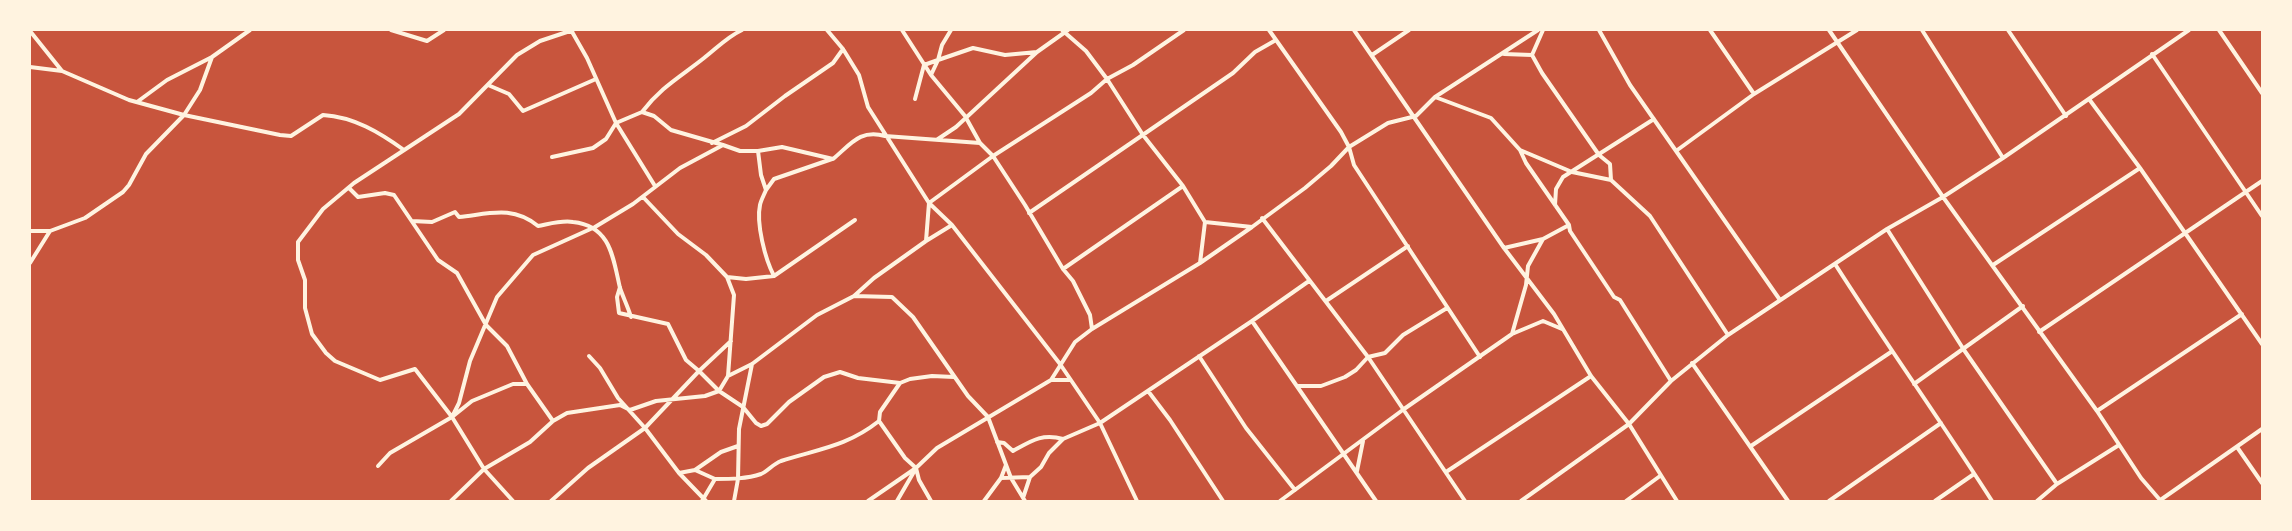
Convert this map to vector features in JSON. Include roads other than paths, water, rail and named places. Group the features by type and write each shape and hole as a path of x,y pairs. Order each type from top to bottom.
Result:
{"street":[{"path":"137,102 167,80 212,57 250,30"},
{"path":"390,30 427,40 444,30"},
{"path":"513,501 484,469 452,417 415,369 380,380 364,375 335,360 326,353 312,334 306,314 305,280 298,260 298,242 323,209 349,188 459,114 517,55 540,41 572,30 616,123 655,186"},
{"path":"552,157 593,148 606,140 616,123 642,112 656,94 706,57 728,37 742,30"},
{"path":"827,30 843,49 861,80 868,107 929,203 952,225 1060,364 1100,423 1137,501"},
{"path":"902,30 924,65 965,116 980,143 993,156 1062,269 1073,281 1087,307 1092,329"},
{"path":"931,74 938,60 942,45 951,30"},
{"path":"926,241 929,203 993,156 1091,93 1107,78 1133,65 1184,30"},
{"path":"1269,30 1341,132 1349,147 1354,166 1480,357"},
{"path":"1354,30 1416,116 1504,248 1562,329 1591,376 1629,424 1677,501"},
{"path":"1372,55 1409,30"},
{"path":"868,501 916,468 937,448 1051,380 1075,342 1092,329 1200,263 1252,227 1305,188 1331,166 1349,147 1388,123 1416,116 1435,97 1538,30"},
{"path":"1532,55 1543,30"},
{"path":"1599,30 1624,75 1780,300"},
{"path":"1710,30 1754,94"},
{"path":"1829,30 1943,197 2098,411 2141,478 2159,500 2262,429"},
{"path":"1676,151 1754,94 1857,30"},
{"path":"1922,30 2003,158"},
{"path":"2008,30 2066,116"},
{"path":"1520,501 1629,424 1670,381 1728,335 1887,229 1943,197 2003,158 2189,30"},
{"path":"2219,30 2262,93"},
{"path":"937,140 956,127 965,116 1037,52 1065,31 1086,51 1107,78 1143,136 1183,186 1204,222 1200,263"},
{"path":"30,32 62,71"},
{"path":"1029,213 1233,73 1256,52 1276,40"},
{"path":"924,65 972,48 1005,55 1037,52"},
{"path":"712,143 746,126 833,63 843,49"},
{"path":"1503,54 1532,55"},
{"path":"2152,54 2262,216"},
{"path":"1532,55 1542,73 1600,156 1610,164 1611,180"},
{"path":"30,231 50,231 85,218 123,192 129,185 146,154 184,115 200,90 212,57"},
{"path":"915,99 924,65"},
{"path":"30,67 62,71 91,82 118,96 184,115 291,136 323,115 349,119 378,131 404,150"},
{"path":"488,85 509,94 522,110 596,78"},
{"path":"1435,97 1490,118 1520,150 1526,163 1569,225 1570,231 1614,297 1620,300 1670,381"},
{"path":"2089,99 2140,168 2262,344"},
{"path":"642,112 654,116 671,130 740,150 758,151 782,147 833,159"},
{"path":"1555,205 1556,189 1563,177 1600,156 1654,119"},
{"path":"774,276 766,260 760,206 766,190 774,179 794,174 833,159 864,135 873,133 885,136 980,143"},
{"path":"452,417 459,403 470,361 497,297 533,255 595,227 643,197 655,186 695,160 724,145"},
{"path":"1520,150 1572,172 1611,180 1650,216 1728,335"},
{"path":"758,151 761,175 766,190"},
{"path":"1993,265 2140,168"},
{"path":"2039,332 2262,181"},
{"path":"1062,269 1183,186"},
{"path":"349,188 358,197 385,193 394,196 438,260 457,273 486,325 507,346 527,384 553,421"},
{"path":"451,501 484,469 530,442 553,421 567,413 620,405 630,410 656,400 705,396 719,391 728,376 732,341 734,295 727,276 706,255 678,234 643,197"},
{"path":"412,221 432,222 455,212 459,217 498,211 527,217 538,226 572,221 595,227 613,256 620,287 631,317"},
{"path":"1262,218 1368,357 1466,501"},
{"path":"727,276 746,279 774,276 854,220"},
{"path":"1204,222 1252,227"},
{"path":"728,376 752,364 817,315 854,296 874,278 952,225"},
{"path":"1504,248 1544,239 1569,225"},
{"path":"1887,229 1964,350 2057,484"},
{"path":"30,263 50,231"},
{"path":"1512,334 1526,285 1525,277 1528,266 1544,239"},
{"path":"1326,301 1408,246"},
{"path":"1835,264 1891,352 1941,423 1992,501"},
{"path":"1024,499 1030,478 1063,439 1100,423 1252,322 1309,281"},
{"path":"620,287 617,297 619,314 652,319 668,324 686,360 719,391 743,407 756,423 761,426 767,424 789,402 824,377 840,372 858,378 900,383 910,379 932,376 954,377"},
{"path":"854,296 892,296 913,317 921,332 941,354 954,377 968,396 988,417 1011,478 1024,499"},
{"path":"1914,384 2023,306"},
{"path":"1298,386 1321,386 1356,370 1368,357 1385,353 1403,336 1447,308"},
{"path":"2098,411 2242,314"},
{"path":"1280,501 1404,409 1512,334 1543,321 1562,329"},
{"path":"1252,322 1376,501"},
{"path":"552,501 588,468 645,428 699,371 732,341"},
{"path":"1751,446 1891,352"},
{"path":"589,356 600,368 618,398 645,428 703,501 715,479"},
{"path":"1199,356 1246,428 1295,490"},
{"path":"1692,363 1788,501"},
{"path":"734,501 738,479 738,446 743,407 752,364"},
{"path":"1446,472 1591,376"},
{"path":"1051,380 1070,380"},
{"path":"900,383 880,412 879,420 905,458 916,468 919,480 931,501"},
{"path":"378,466 390,453 411,439 452,417 472,401 513,384 527,384"},
{"path":"1148,391 1170,420 1223,501"},
{"path":"695,470 715,479 738,479 761,474 779,462 848,442 879,420"},
{"path":"1829,501 1941,423"},
{"path":"997,442 1004,443 1013,451 1031,441 1050,435 1063,439"},
{"path":"1357,471 1363,441"},
{"path":"2037,501 2057,484 2119,444"},
{"path":"679,473 695,470 721,452 738,446"},
{"path":"2237,447 2262,483"},
{"path":"984,501 1001,478 1007,464"},
{"path":"898,501 916,468"},
{"path":"1935,501 1974,474"},
{"path":"1626,501 1660,476"},
{"path":"1001,478 1030,478"}]}
